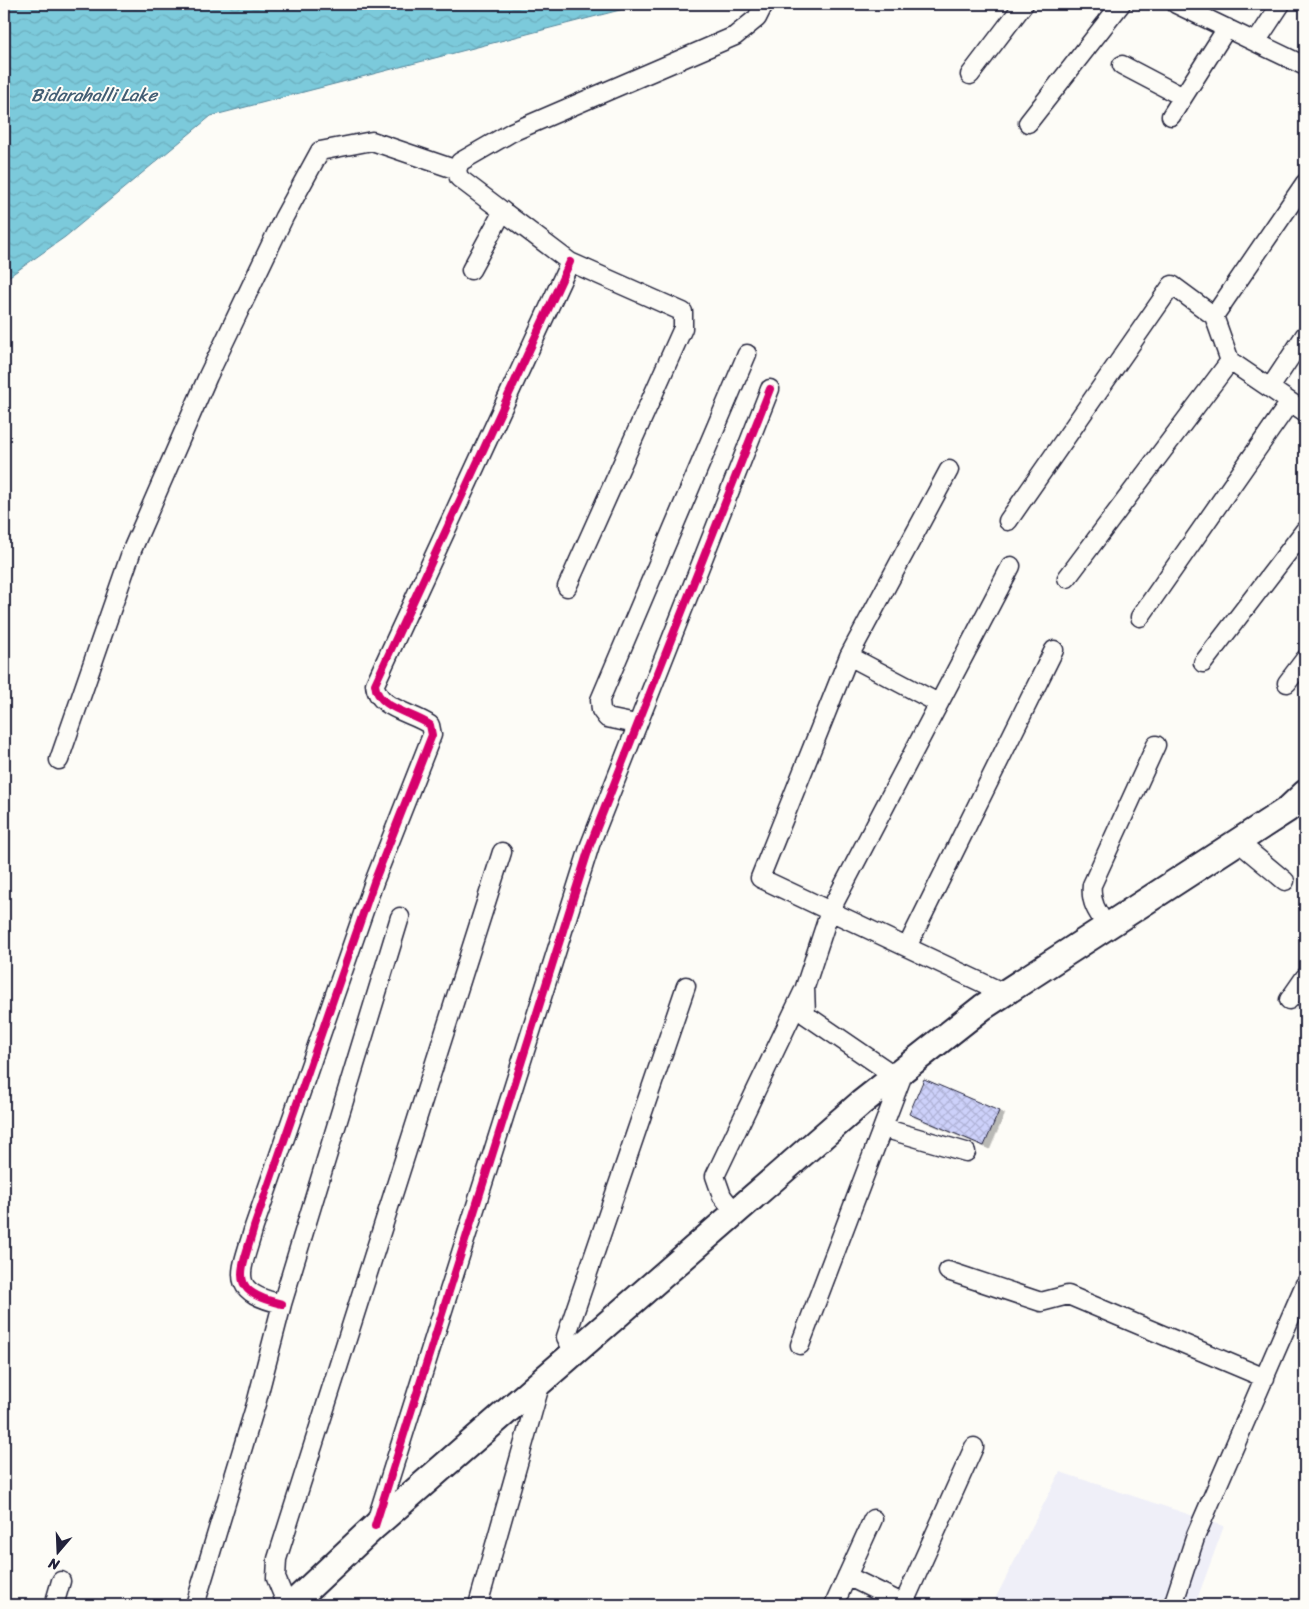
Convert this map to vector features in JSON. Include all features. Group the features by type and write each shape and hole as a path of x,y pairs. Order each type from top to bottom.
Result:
{"main road":[{"path":"291,1605 375,1526 734,1211 900,1072 983,1007 1288,809 1305,793"}],"street":[{"path":"567,587 683,328 683,312 570,262 459,178 457,170 460,162 512,132 735,36 757,18 764,4"},
{"path":"970,75 1024,4"},
{"path":"1028,123 1121,4"},
{"path":"1256,42 1281,4"},
{"path":"1180,5 1305,66"},
{"path":"1171,116 1227,28"},
{"path":"1122,65 1183,97"},
{"path":"58,760 132,550 208,376 284,217 320,151 372,141 457,170"},
{"path":"1214,316 1305,183"},
{"path":"471,270 504,212"},
{"path":"282,1304 253,1295 245,1288 240,1277 254,1226 374,882 432,735 430,725 421,718 382,702 376,693 376,684 570,262"},
{"path":"1008,521 1172,285 1214,316 1230,361 1305,412"},
{"path":"1270,388 1305,335"},
{"path":"636,724 607,718 601,710 600,700 747,354"},
{"path":"1067,578 1230,361"},
{"path":"375,1526 586,855 636,724 770,390"},
{"path":"1140,617 1290,402"},
{"path":"949,470 849,656 760,878 1004,993"},
{"path":"1203,663 1305,530"},
{"path":"734,1211 722,1196 715,1176 805,987 830,911 1011,566"},
{"path":"907,947 1054,650"},
{"path":"849,656 938,703"},
{"path":"1287,683 1305,659"},
{"path":"1107,926 1095,909 1091,896 1092,885 1156,745"},
{"path":"1237,841 1285,881"},
{"path":"287,1605 276,1578 277,1559 502,852"},
{"path":"195,1605 256,1404 282,1304 400,917"},
{"path":"1288,1000 1305,977"},
{"path":"574,1352 566,1336 686,986"},
{"path":"800,1345 883,1128 900,1072 806,1015 805,987"},
{"path":"883,1128 966,1152"},
{"path":"948,1271 1041,1302 1068,1295 1265,1378"},
{"path":"1173,1605 1196,1535 1305,1284"},
{"path":"478,1605 541,1382"},
{"path":"847,1576 904,1604 974,1447"},
{"path":"834,1605 873,1519"},
{"path":"54,1605 61,1581"}],"shaded area":[{"path":"1060,1472 1224,1526 1195,1605 992,1605"}],"water":[{"name":"Bidarahalli Lake","path":"4,4 643,4 211,116 65,237 4,280"}],"building":[{"path":"924,1079 999,1111 984,1146 909,1114"}],"cycle path":[{"path":"282,1304 264,1299 252,1293 245,1286 242,1278 245,1256 374,882 432,735 430,725 389,705 382,699 377,692 375,684 570,262"},
{"path":"375,1526 590,845 770,389"}]}
